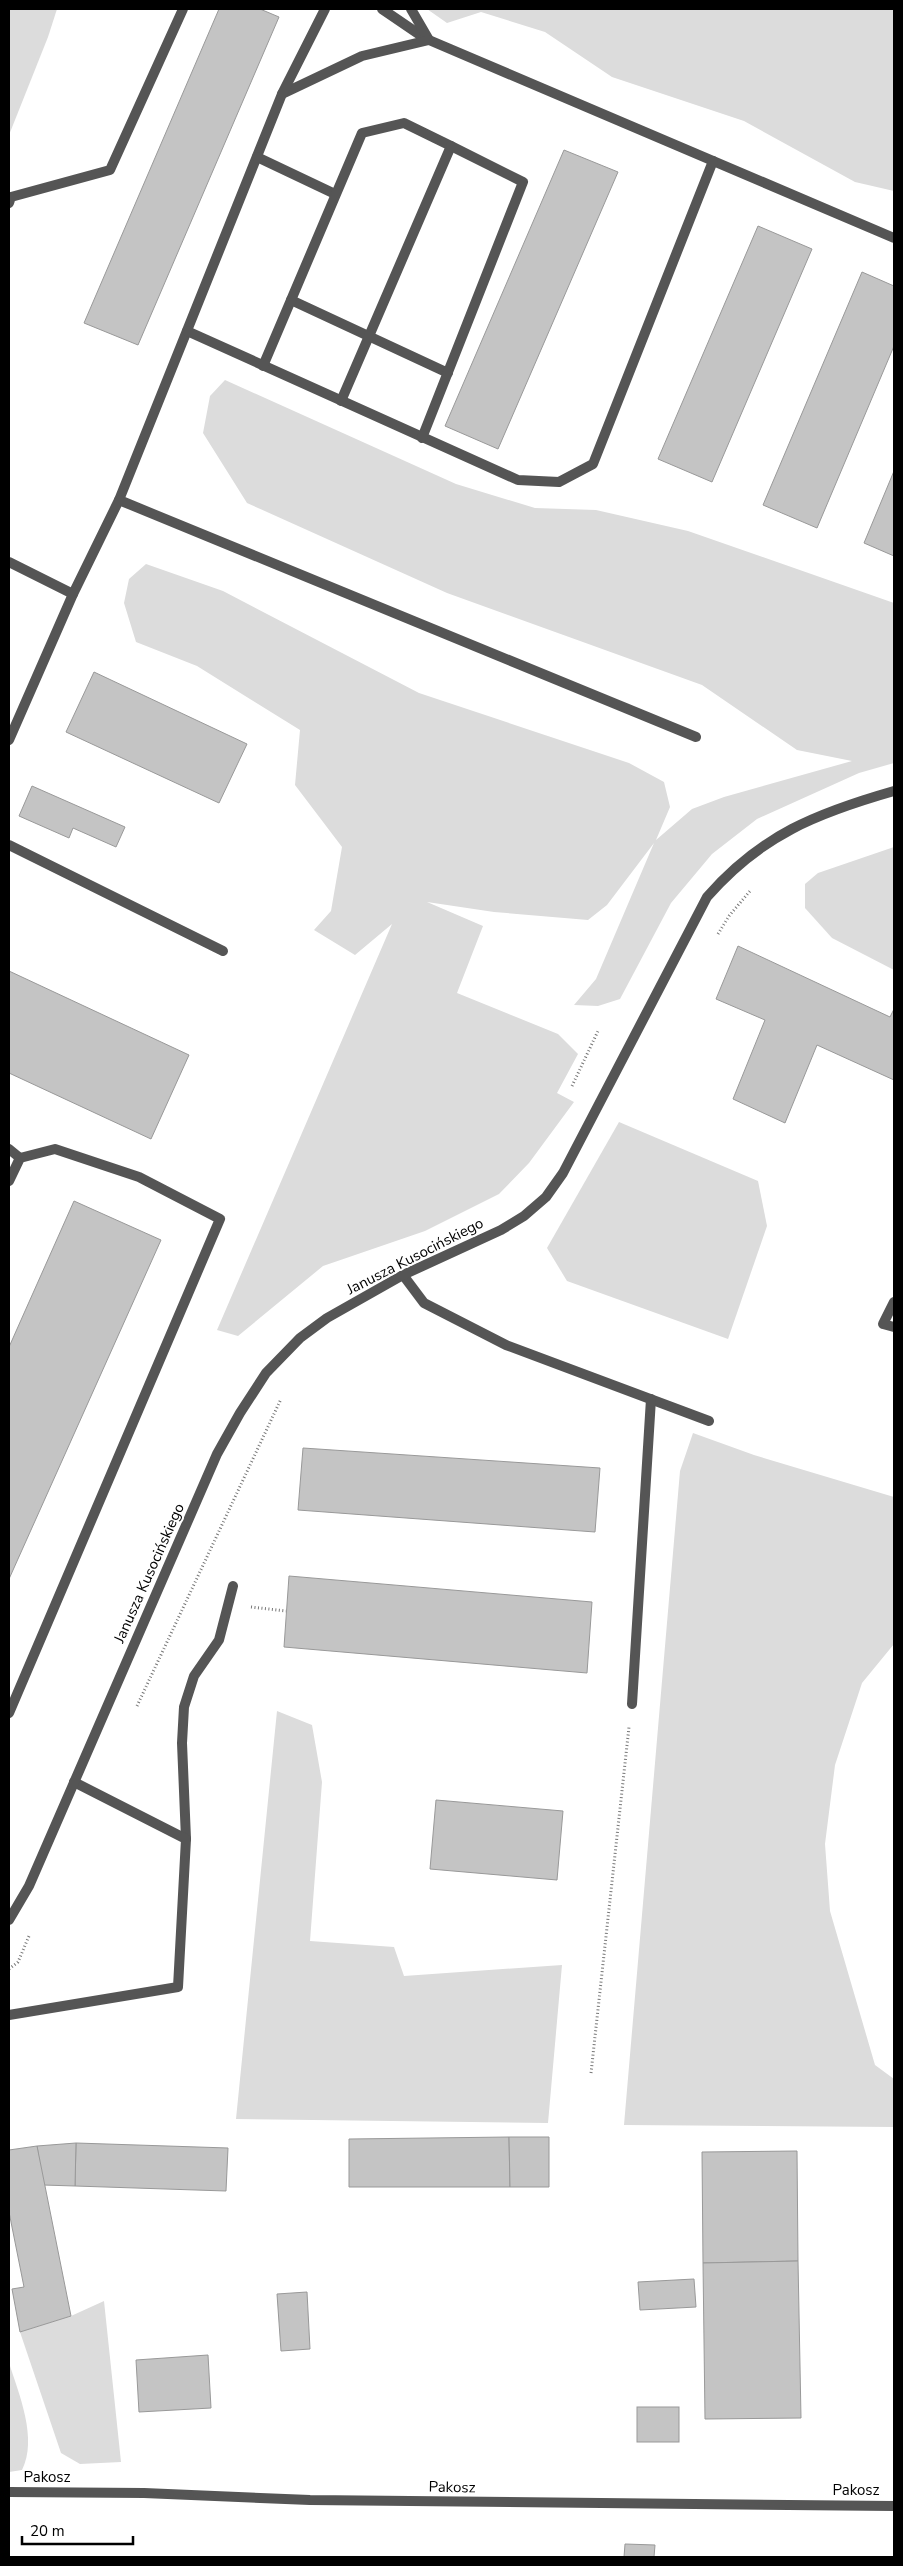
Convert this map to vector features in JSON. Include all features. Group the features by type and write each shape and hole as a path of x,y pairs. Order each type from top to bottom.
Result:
{"street":[{"path":"9,203 12,197 110,170 183,9"},
{"path":"9,740 73,594 119,500 282,94 325,9"},
{"path":"382,9 429,40 894,238"},
{"path":"411,9 429,40"},
{"path":"282,94 362,56 429,40"},
{"path":"263,366 362,133 404,123 523,182 422,438"},
{"path":"340,402 451,146"},
{"path":"257,157 335,194"},
{"path":"187,331 340,402 518,480 559,482 593,464 713,161"},
{"path":"291,300 448,373"},
{"path":"119,500 696,737"},
{"path":"9,562 73,594"},
{"name":"Janusza Kusocińskiego","path":"9,1920 30,1886 217,1454 240,1413 266,1373 300,1338 327,1318 403,1275 501,1230 524,1216 546,1197 563,1173 707,897 729,871 764,844 808,820 854,802 894,791"},
{"path":"9,846 223,951"},
{"path":"9,1149 20,1158"},
{"path":"9,1713 220,1219 139,1178 55,1149 20,1158"},
{"path":"9,1182 20,1158"},
{"path":"403,1275 424,1303 506,1346 709,1421"},
{"path":"894,1302 883,1324 894,1328"},
{"path":"632,1704 651,1399"},
{"path":"9,2015 178,1987 186,1839 182,1744 184,1707 194,1676 219,1640 233,1586"},
{"path":"74,1782 186,1839"},
{"name":"Pakosz","path":"9,2492 144,2492 274,2499 894,2506"}],"path":[{"path":"714,942 729,916 754,886"},
{"path":"572,1086 598,1031"},
{"path":"133,1714 284,1393"},
{"path":"228,1605 286,1611"},
{"path":"592,2073 632,1704"}],"shaded area":[{"path":"9,9 57,9 48,37 9,135"},
{"path":"427,9 894,9 894,191 855,182 744,121 612,77 545,32 481,12 447,23"},
{"path":"225,380 456,484 535,508 596,510 688,531 894,603 894,763 859,773 757,819 712,854 671,903 620,999 598,1006 574,1005 596,979 654,843 607,905 588,920 494,912 427,902 483,926 457,993 558,1034 578,1054 557,1093 574,1102 529,1163 499,1194 425,1231 323,1266 238,1336 217,1330 392,924 355,955 314,930 331,911 342,847 295,785 300,730 197,666 136,642 124,603 129,579 146,564 223,591 419,693 629,763 664,782 670,807 656,840 692,809 724,797 852,761 797,750 702,685 447,593 247,503 203,433 210,396"},
{"path":"894,847 894,970 832,938 805,908 805,884 818,873"},
{"path":"619,1122 758,1181 767,1226 728,1339 567,1281 547,1248"},
{"path":"693,1433 754,1455 894,1497 894,1644 862,1683 835,1765 825,1844 830,1911 875,2065 894,2079 894,2127 624,2125 680,1471"},
{"path":"277,1711 312,1725 322,1782 310,1941 394,1947 404,1976 562,1965 548,2123 236,2119"},
{"path":"104,2301 121,2462 80,2464 61,2453 20,2332 71,2316"},
{"path":"9,2363 22,2402 28,2431 28,2445 22,2470 9,2472"}],"building":[{"path":"219,9 260,9 279,17 138,345 84,323"},
{"path":"564,150 618,172 498,449 445,426"},
{"path":"758,226 812,249 712,482 658,459"},
{"path":"862,272 894,286 894,346 817,528 763,505"},
{"path":"894,471 894,556 864,543"},
{"path":"94,672 247,744 219,803 66,732"},
{"path":"32,786 125,827 116,847 73,828 69,838 19,816"},
{"path":"738,946 890,1017 894,1009 894,1080 817,1045 785,1123 733,1099 765,1020 716,999"},
{"path":"9,971 189,1055 151,1139 9,1073"},
{"path":"74,1201 161,1240 9,1579 9,1347"},
{"path":"303,1448 600,1468 595,1532 298,1510"},
{"path":"289,1576 592,1602 587,1673 284,1647"},
{"path":"436,1800 563,1811 557,1880 430,1869"},
{"path":"509,2137 510,2187 349,2187 349,2139"},
{"path":"509,2137 549,2137 549,2187 510,2187"},
{"path":"76,2143 228,2148 226,2191 75,2186"},
{"path":"76,2143 75,2186 43,2185 37,2146"},
{"path":"37,2146 71,2316 20,2332 12,2289 24,2287 9,2212 9,2150"},
{"path":"797,2151 798,2261 703,2263 702,2152"},
{"path":"798,2261 801,2418 705,2419 703,2263"},
{"path":"694,2279 696,2307 640,2310 638,2282"},
{"path":"307,2292 310,2349 281,2351 277,2294"},
{"path":"208,2355 211,2408 139,2412 136,2360"},
{"path":"637,2407 679,2407 679,2442 637,2442"},
{"path":"625,2544 655,2545 654,2557 624,2557"}]}
